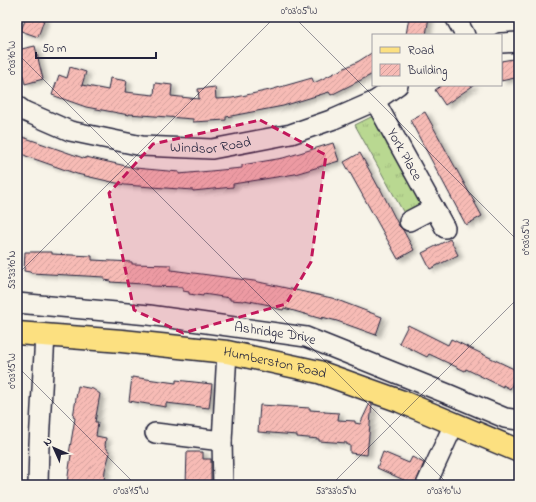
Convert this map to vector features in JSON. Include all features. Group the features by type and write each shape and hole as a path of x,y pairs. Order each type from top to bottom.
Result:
{"main road":[{"name":"Humberston Road","path":"17,333 122,341 227,352 319,372 400,401 519,451"}],"street":[{"path":"455,17 464,34"},
{"path":"502,43 519,42"},
{"name":"Windsor Road","path":"17,106 24,111 70,131 142,146 212,149 291,134 334,119 375,101 397,86"},
{"name":"York Place","path":"375,101 445,228"},
{"path":"409,221 434,208"},
{"name":"Ashridge Drive","path":"17,303 148,315 306,337 505,418 519,420"},
{"path":"38,485 45,335"},
{"path":"223,485 222,441 227,352"},
{"path":"426,485 454,424"},
{"path":"155,433 222,441"}],"highlighted area":[{"path":"260,120 326,155 311,262 286,304 183,333 134,310 109,193 153,144"}],"green space":[{"path":"377,114 428,205 406,217 355,125"}],"building":[{"path":"26,17 45,17 38,37 21,31"},
{"path":"409,17 429,17 426,34 406,34"},
{"path":"35,46 43,79 25,84 17,50"},
{"path":"372,53 372,74 331,95 329,92 283,106 226,117 226,120 193,122 193,119 129,115 86,107 52,95 59,75 67,78 70,67 86,72 82,85 108,90 110,78 127,81 125,92 154,95 155,83 172,85 171,96 199,99 198,89 215,87 216,99 232,98 270,90 312,78 314,83 359,61"},
{"path":"519,58 519,77 502,81 502,61"},
{"path":"441,86 473,86 445,105 435,90"},
{"path":"425,112 482,216 466,225 410,120"},
{"path":"17,135 86,159 86,157 135,168 179,172 179,174 242,168 242,165 283,158 333,143 339,161 295,174 233,184 233,187 193,191 125,185 77,174 26,156 17,151"},
{"path":"360,153 399,226 403,230 414,250 398,259 344,162"},
{"path":"450,239 458,255 430,269 422,253"},
{"path":"25,252 52,252 52,254 92,256 92,260 132,262 132,264 171,265 171,270 254,281 332,298 382,317 376,335 337,321 322,317 322,319 284,308 283,310 270,307 270,305 244,300 230,300 230,298 203,294 203,296 189,294 189,292 183,291 183,287 150,286 143,284 110,282 111,281 104,280 104,277 31,273 24,271"},
{"path":"408,325 448,345 451,339 518,371 510,389 466,369 465,371 429,354 427,357 399,343"},
{"path":"132,377 176,383 176,380 212,384 209,408 166,403 166,407 129,401"},
{"path":"78,386 93,389 100,394 95,422 98,422 96,436 106,438 105,446 110,453 105,470 104,482 96,480 95,485 74,485 67,483 71,455 69,454 75,418 73,417"},
{"path":"370,403 372,404 367,455 350,453 350,445 347,445 347,443 319,441 319,439 297,437 297,435 258,432 260,405 310,408 310,410 339,413 338,420 355,421 355,423 360,424"},
{"path":"187,452 203,452 203,459 211,459 211,485 186,485"},
{"path":"383,452 409,463 412,457 424,463 415,485 377,468"}]}
